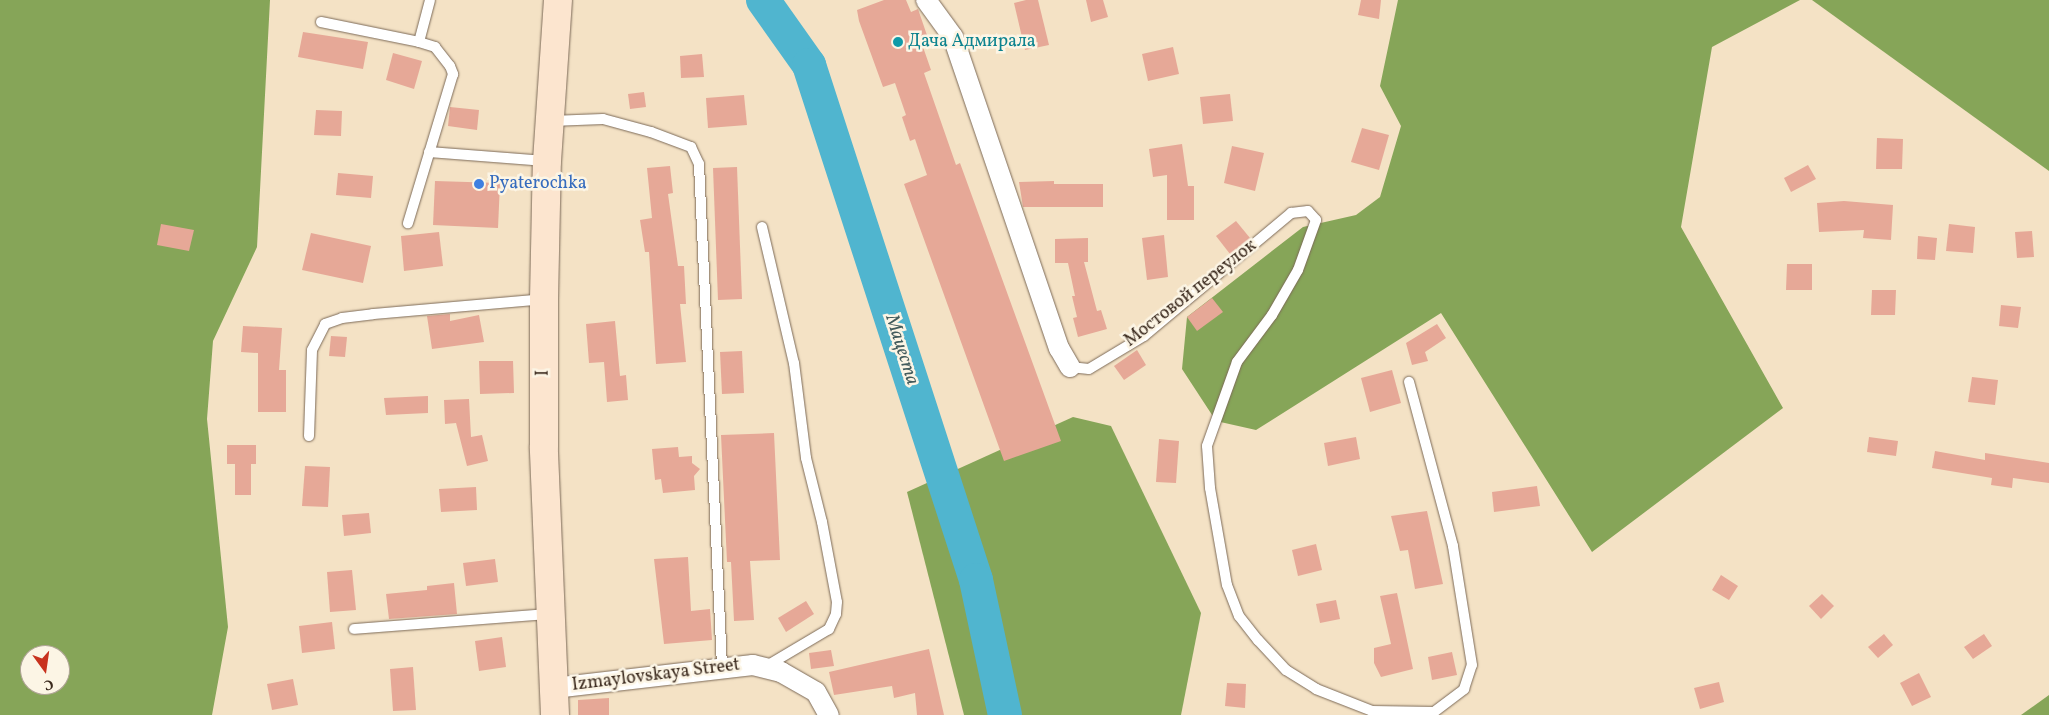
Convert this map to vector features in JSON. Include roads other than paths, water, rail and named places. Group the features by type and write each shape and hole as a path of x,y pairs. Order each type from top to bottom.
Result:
{"street":[{"name":"I","path":"554,715 544,448 544,299 547,161 558,0"},
{"name":"Мостовой переулок","path":"926,0 952,37 1059,348 1070,367"},
{"name":"Izmaylovskaya Street","path":"554,688 722,666 765,667 781,672 816,692 829,715"}],"lane":[{"path":"418,42 430,0"},
{"path":"321,22 435,47 446,58 453,74 408,223"},
{"path":"550,121 603,118 691,147 699,164 722,666"},
{"path":"429,152 547,161"},
{"name":"Мостовой переулок","path":"1070,367 1089,369 1144,336 1290,213 1308,211 1316,220 1298,270 1272,315 1237,362 1221,400 1207,446 1210,488 1227,585 1239,616 1286,670 1316,689 1372,711 1435,713"},
{"path":"762,227 794,363 806,458 824,531 836,602 836,614 829,629 765,667"},
{"path":"309,436 312,350 325,324 365,315 544,299"},
{"path":"1409,382 1453,546 1472,665 1464,689 1435,713"},
{"path":"354,629 550,614"}],"waterway":[{"name":"Мацеста","path":"763,0 809,65 976,580 1005,715"}],"place":[{"name":"Дача Адмирала","path":"898,42"},
{"name":"Pyaterochka","path":"479,184"}]}
